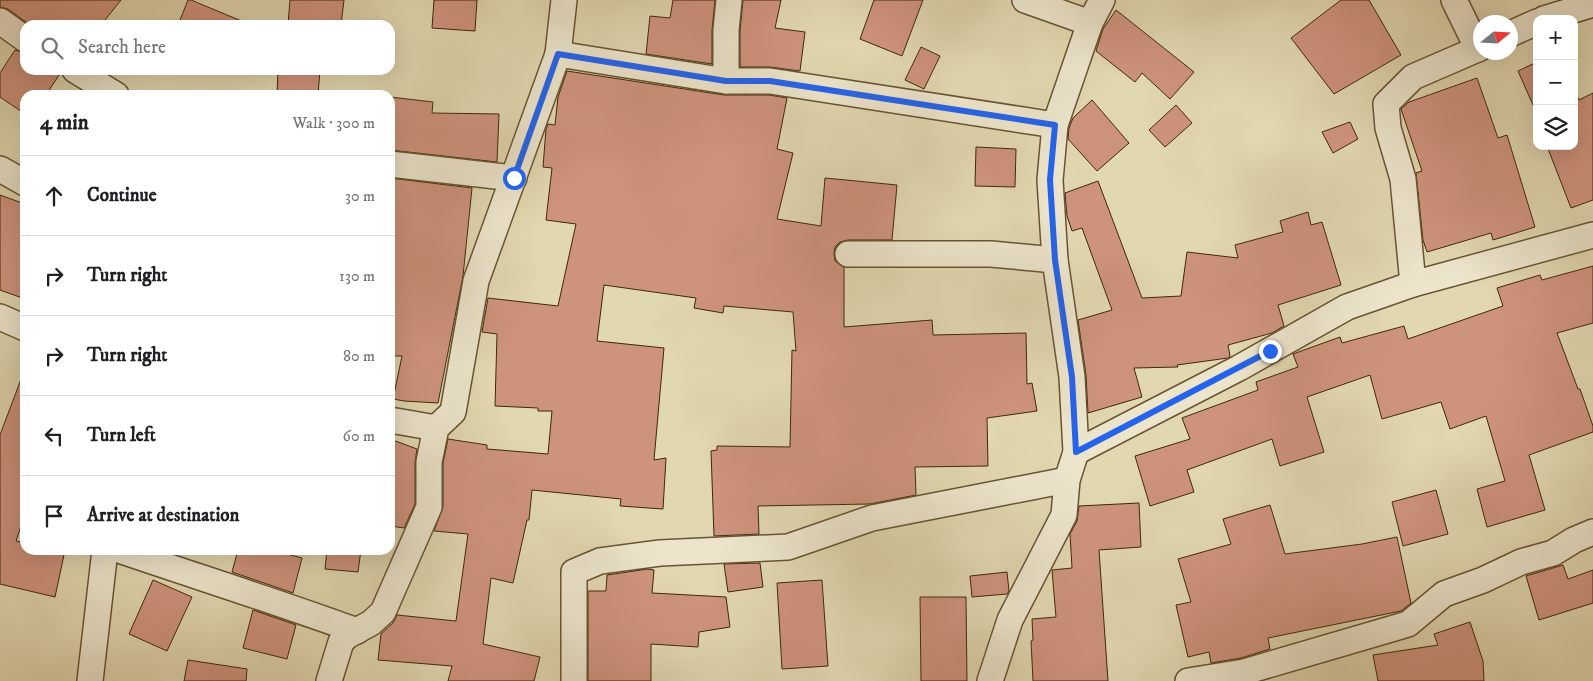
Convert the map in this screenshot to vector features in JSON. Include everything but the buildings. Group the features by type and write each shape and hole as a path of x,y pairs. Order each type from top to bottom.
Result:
{"street":[{"path":"329,681 341,642 347,636 371,624 383,612 429,507 429,462 436,428 453,412 476,282 558,54 564,0"},
{"path":"726,81 726,30 729,0"},
{"path":"1025,0 1090,23"},
{"path":"990,681 1010,620 1064,515 1067,480 1076,452 1072,377 1055,260 1050,180 1055,125 1090,23 1102,0"},
{"path":"1454,0 1473,37"},
{"path":"1557,15 1593,4"},
{"path":"0,21 20,35"},
{"path":"1518,30 1533,24"},
{"path":"1413,284 1403,178 1388,128 1386,104 1413,77 1473,52"},
{"path":"558,54 726,81 770,81 1055,125"},
{"path":"84,75 108,90"},
{"path":"395,165 514,178"},
{"path":"0,169 20,180"},
{"path":"1076,452 1239,368 1347,308 1413,284 1593,235"},
{"path":"848,254 991,254 1055,260"},
{"path":"0,317 20,326"},
{"path":"395,421 436,428"},
{"path":"574,681 574,572 600,561 660,553 788,546 872,518 1067,480"},
{"path":"1188,681 1244,672 1408,624 1444,594 1483,580 1520,562 1553,552 1593,532"},
{"path":"90,681 104,555"},
{"path":"134,555 299,609 357,631"}],"route":[{"path":"514,178 558,54 726,81 770,81 1055,125 1050,180 1055,260 1072,377 1076,452 1270,351"}]}
